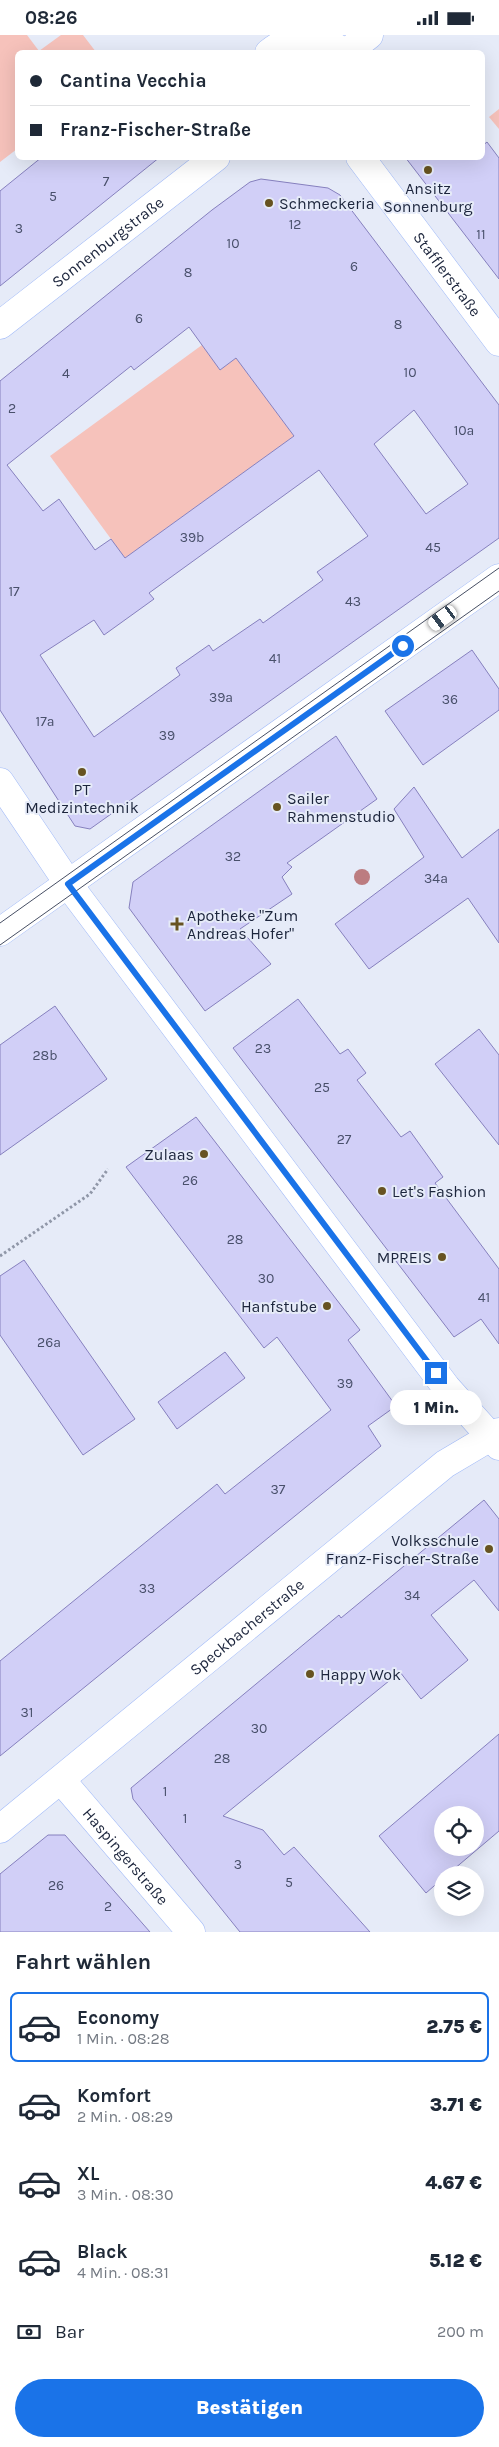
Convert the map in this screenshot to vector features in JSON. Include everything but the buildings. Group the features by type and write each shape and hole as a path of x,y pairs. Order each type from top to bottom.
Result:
{"street":[{"path":"349,50 368,35"},
{"path":"269,45 302,36 325,40 340,50"},
{"name":"Sonnenburgstraße","path":"0,325 212,160"},
{"name":"Stafflerstraße","path":"362,160 499,342"},
{"path":"0,932 499,578"},
{"path":"0,782 68,884 446,1387 496,1438"},
{"name":"Speckbacherstraße","path":"0,1829 445,1464 496,1438"},
{"name":"Haspingerstraße","path":"61,1780 191,1932"}],"path":[{"path":"0,1256 90,1194 108,1169"}],"shaded area":[{"path":"0,35 27,35 38,50 15,50 15,151 0,162"},
{"path":"61,35 83,35 94,50 40,50"},
{"path":"499,109 499,129 489,117"},
{"path":"202,345 220,370 236,358 294,436 125,558 50,456"}],"tram line":[{"path":"0,923 499,568"},
{"path":"0,945 499,591"}],"place":[{"name":"Ansitz Sonnenburg","path":"428,170"},
{"name":"Schmeckeria","path":"269,203"},
{"name":"PT Medizintechnik","path":"82,772"},
{"name":"Sailer Rahmenstudio","path":"277,807"},
{"name":"Apotheke \"Zum Andreas Hofer\"","path":"177,924"},
{"name":"Zulaas","path":"204,1154"},
{"name":"Let's Fashion","path":"382,1191"},
{"name":"MPREIS","path":"442,1257"},
{"name":"Hanfstube","path":"327,1306"},
{"name":"Volksschule Franz-Fischer-Straße","path":"489,1549"},
{"name":"Happy Wok","path":"310,1674"}],"route":[{"path":"403,646 68,884 436,1373"}]}
